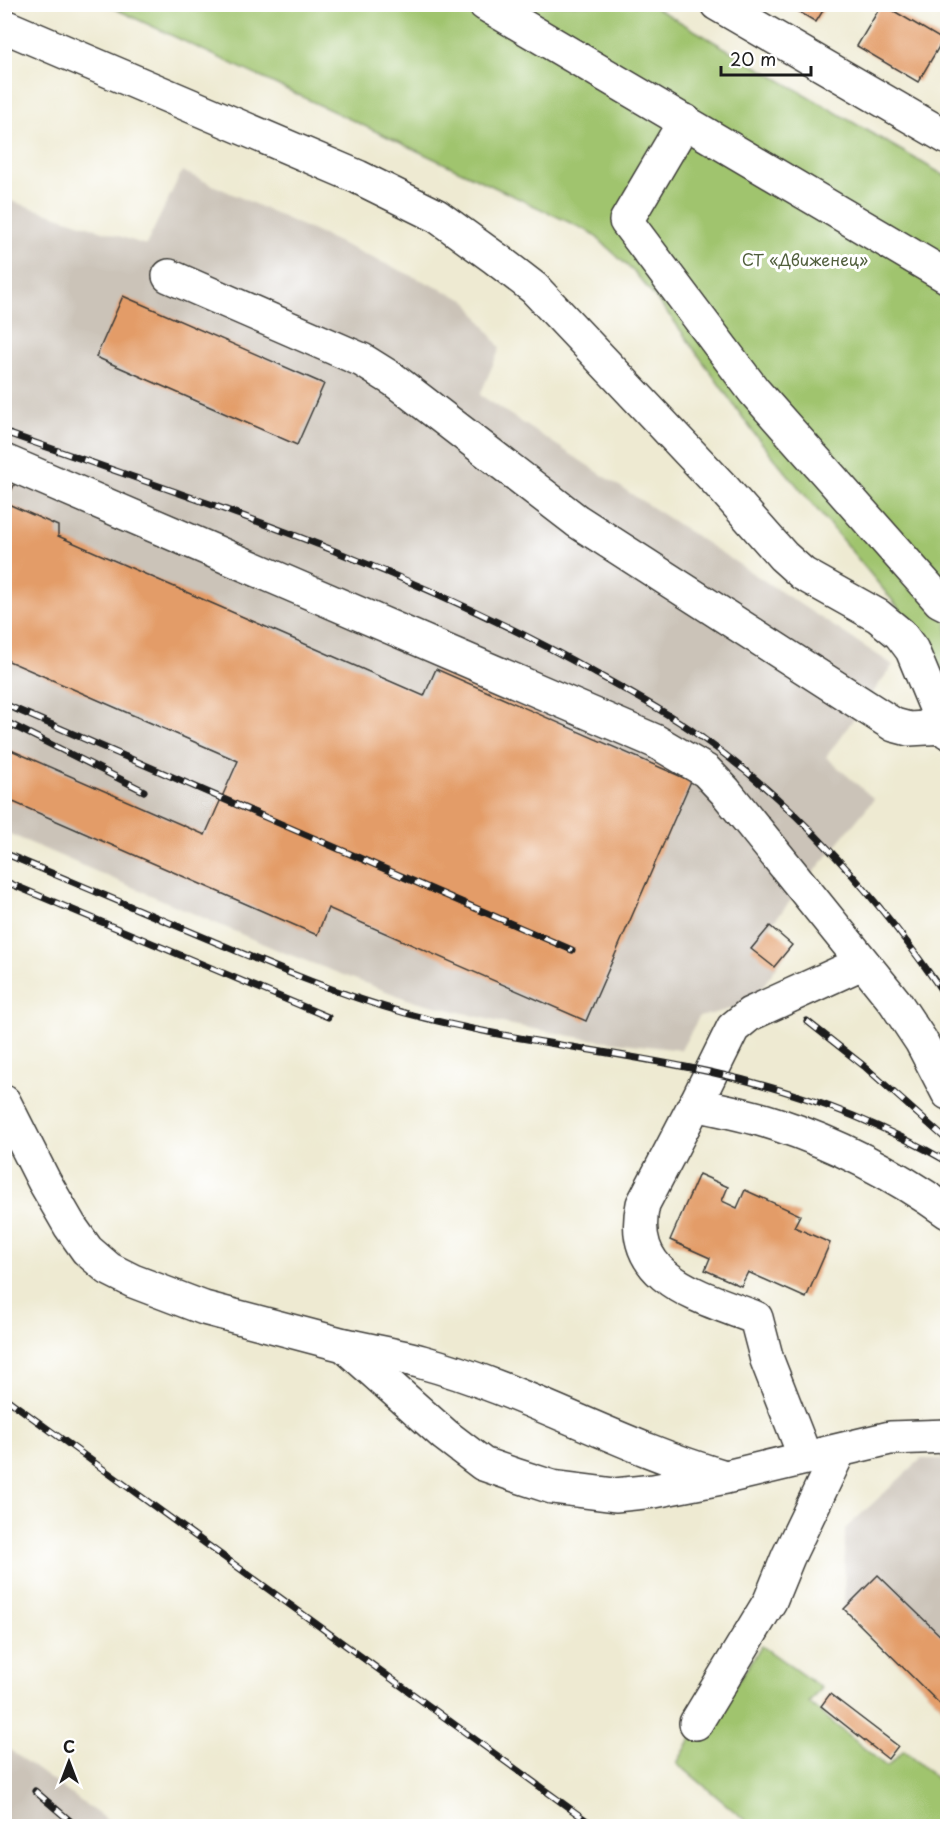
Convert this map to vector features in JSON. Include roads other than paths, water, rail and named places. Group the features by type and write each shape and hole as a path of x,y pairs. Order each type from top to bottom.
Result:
{"street":[{"path":"485,4 948,277"},
{"path":"728,7 948,138"},
{"path":"4,26 358,177 437,216 495,258 534,288 783,556 804,574 879,616 900,634 912,651 946,729 909,729 894,725 577,520 394,380 362,360 169,276"},
{"path":"686,121 626,221 754,391 940,601 948,605"},
{"path":"4,461 655,741 706,771 725,791 895,1002 921,1041 948,1093"},
{"path":"805,1457 767,1360 756,1318 670,1281 648,1260 640,1240 639,1222 643,1204 733,1028 750,1014 862,963"},
{"path":"4,1102 69,1226 87,1250 109,1269 204,1308 423,1362 491,1386 666,1458 726,1477"},
{"path":"695,1105 775,1123 832,1146 877,1168 948,1212"},
{"path":"344,1344 444,1435 483,1464 552,1487 615,1495 726,1477 890,1438 948,1436"},
{"path":"696,1723 770,1601 788,1557 839,1451"}],"railway":[{"path":"4,432 305,539 379,569 524,635 662,711 737,764 804,824 867,892 948,1000"},
{"path":"4,704 572,950"},
{"path":"4,721 144,791"},
{"path":"4,853 281,969 380,1005 480,1031 672,1064 741,1079 802,1097 862,1119 948,1162"},
{"path":"4,881 328,1017"},
{"path":"807,1021 864,1066 948,1141"},
{"path":"4,1397 594,1826"},
{"path":"35,1791 76,1826"}],"park label":[{"name":"СТ «Движенец»","path":"805,259"}]}
